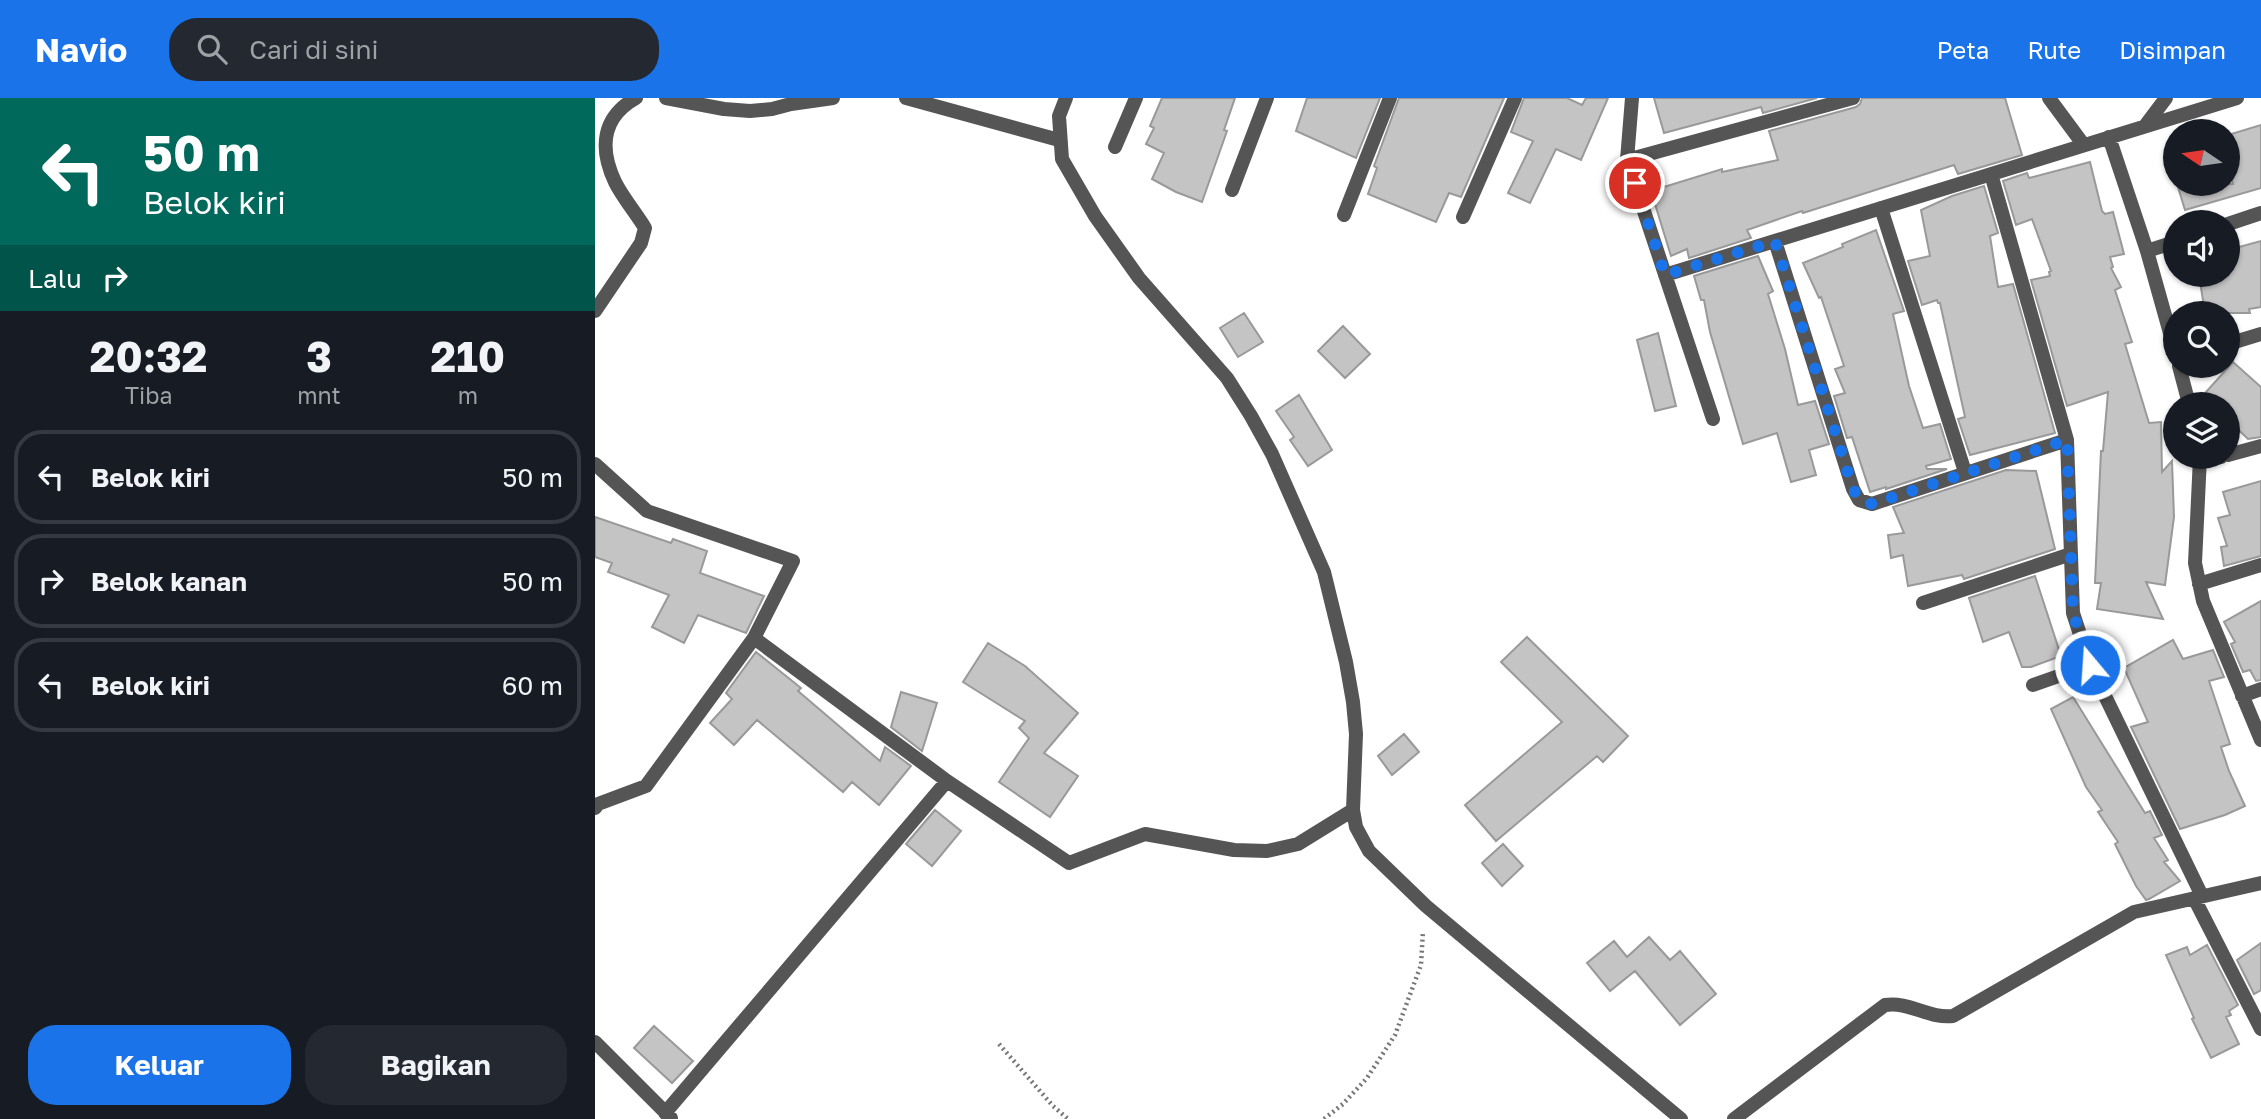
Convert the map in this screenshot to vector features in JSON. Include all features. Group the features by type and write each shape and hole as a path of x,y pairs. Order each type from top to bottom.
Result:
{"street":[{"path":"595,312 641,243 645,228 615,182 605,149 610,123 621,106 636,98"},
{"path":"666,98 750,111 833,98"},
{"path":"906,98 1059,140"},
{"path":"1066,98 1059,116 1062,159 1102,226 1139,278 1227,378 1272,454 1324,572 1353,702 1356,734 1353,810 1356,827 1369,851 1426,905 1681,1119"},
{"path":"1115,147 1136,98"},
{"path":"1232,190 1267,98"},
{"path":"1344,215 1390,98"},
{"path":"1463,217 1515,98"},
{"path":"1632,98 1627,160 1713,419"},
{"path":"1627,160 1853,98"},
{"path":"2049,98 2083,144"},
{"path":"2145,126 2166,98"},
{"path":"1665,275 2237,98"},
{"path":"2109,137 2163,308"},
{"path":"1990,174 2067,440 2073,613 2090,665 2261,1029"},
{"path":"1881,208 1965,472"},
{"path":"2240,220 2261,213"},
{"path":"1775,241 1853,489 1860,500 1872,504 2067,440"},
{"path":"2147,251 2163,246"},
{"path":"2240,340 2261,334"},
{"path":"2240,452 2261,446"},
{"path":"595,464 647,511 793,561 754,638 646,786 598,804 595,808"},
{"path":"2200,469 2195,563 2199,584 2203,601 2261,740"},
{"path":"1923,603 2071,554"},
{"path":"2199,584 2261,565"},
{"path":"754,638 947,781 1069,863 1145,834 1234,850 1267,851 1299,844 1353,810"},
{"path":"2033,685 2090,665"},
{"path":"2242,696 2261,689"},
{"path":"595,1042 668,1116 947,781"},
{"path":"1734,1119 1885,1005 1896,1003 1937,1016 1953,1016 2134,912 2261,883"}],"path":[{"path":"1324,1119 1343,1104 1367,1078 1395,1035 1421,965 1426,905"},
{"path":"999,1044 1053,1106 1069,1119"}],"building":[{"path":"1162,98 1235,98 1224,130 1227,131 1202,202 1152,179 1164,153 1146,144 1154,128 1150,126"},
{"path":"1307,98 1380,98 1356,158 1296,131"},
{"path":"1399,98 1504,98 1461,197 1449,193 1436,222 1368,194 1377,168 1374,166"},
{"path":"1524,98 1567,98 1582,105 1586,98 1608,98 1581,160 1556,149 1530,203 1508,193 1533,141 1511,132"},
{"path":"1654,98 1817,98 1763,113 1761,107 1664,133"},
{"path":"1862,98 2005,98 2022,155 1958,174 1954,165 1747,230 1751,238 1689,258 1687,249 1671,256 1651,191 1722,169 1722,172 1778,160 1769,131 1856,107"},
{"path":"2261,125 2261,188 2240,194 2240,131"},
{"path":"2090,162 2102,211 2105,214 2113,212 2124,254 2110,257 2111,268 2121,287 2115,290 2132,342 2125,344 2149,423 2161,422 2162,472 2165,469 2172,469 2174,517 2165,585 2146,582 2163,619 2097,609 2101,583 2095,583 2101,451 2108,392 2067,406 2031,280 2050,276 2051,271 2032,219 2016,225 2003,181 2027,173 2029,178"},
{"path":"1984,186 1998,233 1990,236 1998,287 2013,284 2055,433 1970,455 1958,419 1965,417 1940,303 1937,300 1922,305 1908,261 1930,256 1921,210"},
{"path":"2181,196 2233,196 2185,210"},
{"path":"1876,230 1904,311 1893,314 1909,386 1923,428 1940,424 1951,459 1926,466 1927,469 1947,469 1870,492 1852,437 1847,438 1834,396 1845,393 1835,369 1844,366 1821,297 1819,298 1803,263"},
{"path":"2261,241 2261,307 2249,309 2250,313 2240,313 2240,301 2203,301 2201,287 2240,287 2240,247"},
{"path":"1758,256 1773,291 1768,294 1798,405 1815,401 1829,444 1809,450 1816,475 1791,482 1777,433 1743,444 1710,332 1704,300 1701,300 1694,276"},
{"path":"1244,313 1263,342 1238,357 1220,328"},
{"path":"1343,326 1370,354 1345,378 1318,351"},
{"path":"1658,333 1676,406 1655,411 1637,340"},
{"path":"2240,368 2261,387 2261,437 2248,439 2240,431 2240,392 2206,392 2219,378 2240,378"},
{"path":"1299,395 1332,450 1308,466 1290,440 1294,437 1276,411"},
{"path":"2006,470 2036,471 2055,549 1964,579 1962,575 1908,586 1903,555 1891,558 1888,535 1904,533 1893,507"},
{"path":"2261,481 2261,556 2224,566 2221,547 2227,546 2218,518 2230,515 2223,492"},
{"path":"595,517 671,543 673,539 707,551 700,573 764,596 746,633 698,615 684,643 652,627 669,595 608,572 612,563 595,557"},
{"path":"2035,576 2061,656 2031,667 2022,667 2009,632 1983,642 1969,598"},
{"path":"2261,601 2261,680 2256,681 2250,670 2243,672 2231,644 2235,642 2224,622"},
{"path":"1527,637 1628,736 1603,762 1597,756 1496,841 1465,805 1562,722 1501,662"},
{"path":"2173,640 2183,659 2213,650 2224,677 2209,681 2230,744 2221,747 2245,806 2180,829 2131,727 2148,722 2124,668"},
{"path":"988,643 1025,666 1078,713 1044,753 1078,776 1050,817 999,782 1029,738 1019,728 1025,721 963,682"},
{"path":"756,652 801,688 798,691 880,761 885,747 911,766 879,805 852,782 843,792 757,720 734,745 710,723 732,699 726,693"},
{"path":"901,692 937,703 922,751 891,727"},
{"path":"2073,697 2145,813 2150,811 2162,835 2154,838 2168,860 2164,862 2180,881 2149,899 2146,900 2136,886 2115,844 2118,842 2098,812 2102,810 2086,787 2051,709"},
{"path":"1404,734 1419,752 1392,775 1378,756"},
{"path":"935,810 961,831 932,866 906,844"},
{"path":"1503,844 1523,866 1502,886 1482,863"},
{"path":"1649,937 1670,960 1680,951 1716,994 1680,1025 1635,971 1610,991 1587,963 1614,941 1627,957"},
{"path":"2261,943 2261,990 2254,994 2237,960"},
{"path":"2207,945 2238,1005 2229,1011 2231,1015 2226,1017 2239,1044 2211,1058 2166,955 2187,947 2190,955"},
{"path":"654,1026 693,1061 672,1083 634,1048"}],"route":[{"path":"1635,183 1665,275 1775,241 1853,489 1860,500 1872,504 2067,440 2073,613 2090,665"}]}
